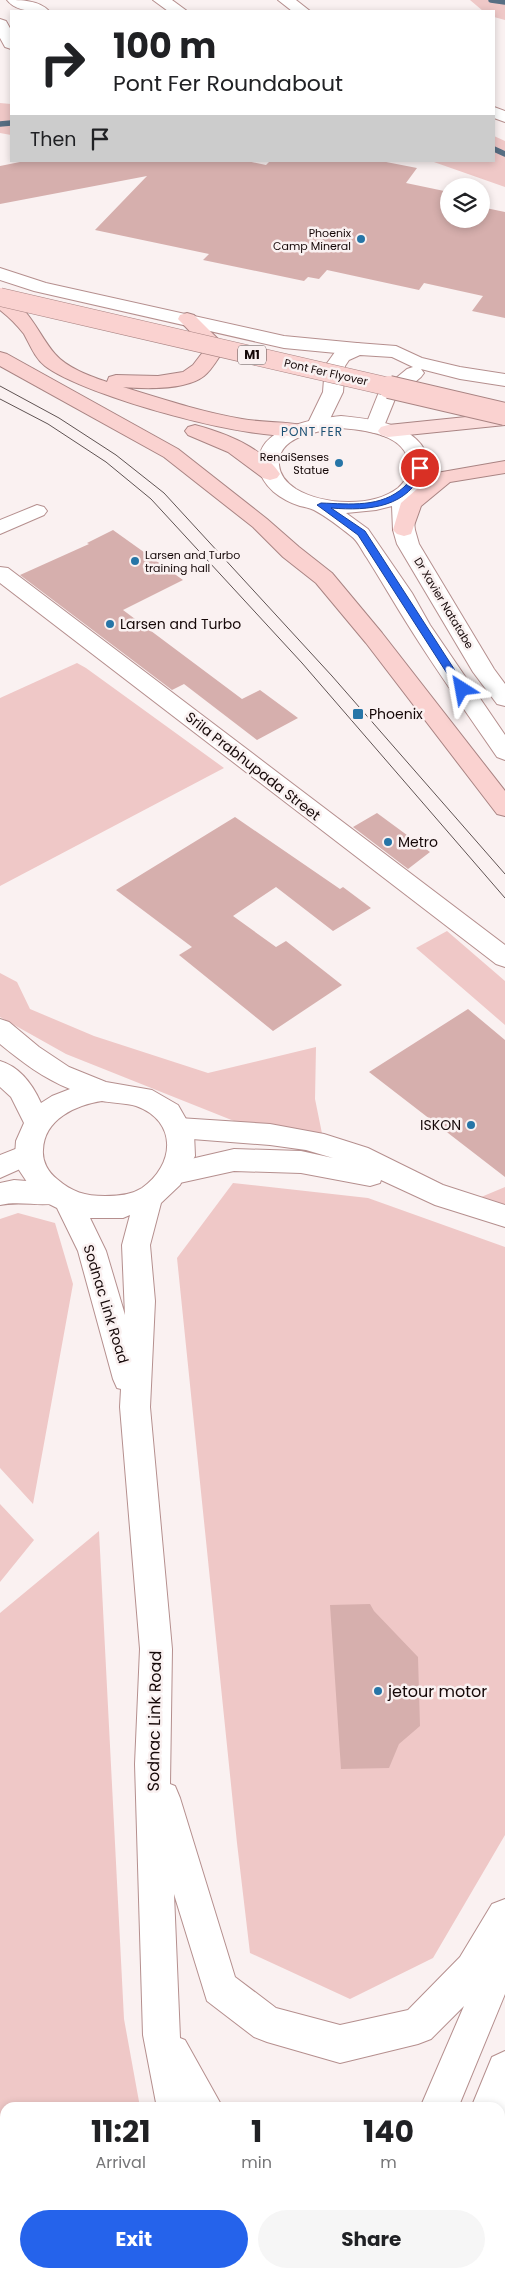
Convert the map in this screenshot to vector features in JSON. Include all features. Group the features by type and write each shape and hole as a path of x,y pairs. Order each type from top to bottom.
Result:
{"highway":[{"name":"Pont Fer Flyover","path":"0,297 505,414"},
{"path":"0,301 14,310 36,337 49,360 77,378 133,397 226,423 270,430 308,427"},
{"name":"Pont Fer Flyover","path":"0,312 505,429"},
{"path":"77,378 144,383 171,380 196,373 216,347 187,319"},
{"path":"0,358 106,402 227,442 249,453 270,474"},
{"path":"0,358 171,453 260,523 324,578 374,638 505,808"},
{"path":"408,488 446,475 505,467"},
{"path":"404,530 411,503 446,475"}],"main road":[{"path":"15,0 39,10"},
{"path":"161,0 177,10"},
{"path":"286,0 301,10"},
{"path":"0,24 10,42"},
{"path":"0,274 50,289 284,342 396,352 413,369 435,373 460,373 505,380"},
{"path":"284,342 323,358 335,366"},
{"path":"308,427 333,392 335,366 342,356 356,349"},
{"path":"382,429 386,396 413,369"},
{"path":"382,429 406,441 417,454 420,468 408,488 381,503 357,507 321,505 306,502 287,493 273,481 267,468 270,454 280,441 308,427 341,422 382,429 505,419"},
{"name":"Dr Xavier Natatabe","path":"408,488 404,530 408,544 484,672 505,699"},
{"path":"321,505 362,533 402,593 419,625 505,752"},
{"path":"0,528 37,512"},
{"name":"Srila Prabhupada Street","path":"0,573 505,958"},
{"path":"0,1029 30,1054 60,1074 102,1091"},
{"path":"0,1071 22,1092 38,1124"},
{"path":"0,1194 14,1191 61,1198 89,1207 109,1208 130,1204 149,1197 164,1186 175,1173 182,1158 183,1143 179,1128 170,1115 157,1104 141,1096 122,1091 82,1094 65,1101 49,1111 38,1124 30,1138 28,1154 31,1169 40,1183 61,1198"},
{"path":"179,1128 252,1133 324,1144 371,1161 413,1184 488,1212 505,1216"},
{"path":"0,1167 28,1154"},
{"path":"175,1173 234,1160 301,1162 413,1184"},
{"name":"Sodnac Link Road","path":"149,1197 136,1244 140,1300 135,1407 156,1649 152,1764 161,2035 175,2102"},
{"name":"Sodnac Link Road","path":"61,1198 92,1251 135,1407"},
{"path":"152,1764 220,1988 267,2024 340,2044 418,2026 473,1970 505,1916"},
{"path":"441,2102 505,1951"},
{"name":"Sodnac Link Road","path":"161,2035 200,2102"},
{"path":"492,2102 505,2070"}],"shaded area":[{"path":"470,0 505,0 505,20 495,17 495,10 482,10"},
{"path":"0,103 10,104 10,135 0,133"},
{"path":"495,136 505,141 505,187 490,182 490,178 479,178 434,162 495,162"},
{"path":"77,663 224,768 0,886 0,698"},
{"path":"447,931 505,981 505,1025 416,948"},
{"path":"0,973 17,982 30,1009 94,1036 208,1073 316,1047 315,1099 327,1158 66,1054 0,1017"},
{"path":"233,1183 368,1198 505,1247 505,1835 433,1958 350,1999 250,1953 177,1258"},
{"path":"505,1187 505,1208 474,1200"},
{"path":"18,1213 55,1223 73,1284 33,1504 0,1468 0,1219"},
{"path":"0,1504 34,1540 0,1582"},
{"path":"99,1531 124,2019 139,2102 0,2102 0,1613"}],"building":[{"name":"Phoenix Camp Mineral","path":"20,162 252,162 266,165 269,162 386,162 417,168 406,183 440,190 440,228 490,228 490,209 505,212 505,318 472,311 483,296 424,283 419,290 327,270 319,279 308,277 304,281 203,260 209,254 95,230 147,176 0,204 0,166"},
{"path":"113,530 183,580 123,610 242,699 260,690 298,718 257,740 184,684 172,690 20,575 89,544 87,543"},
{"name":"Metro","path":"377,813 430,852 408,869 353,827"},
{"path":"235,817 340,889 343,887 371,908 333,931 276,887 233,916 276,947 286,941 342,985 273,1031 179,955 192,947 116,890"},
{"name":"ISKON","path":"468,1009 505,1040 505,1177 369,1072"},
{"name":"jetour motor","path":"370,1604 374,1611 418,1657 420,1726 399,1744 389,1768 341,1769 330,1605"}],"waterway":[{"path":"491,0 505,2"},
{"path":"0,124 10,123"},
{"path":"495,149 505,154"}],"tram line":[{"path":"0,386 59,418 116,455 164,493 332,676 505,874"},
{"path":"0,399 48,424 106,462 151,499 302,663 505,898"}],"place":[{"name":"Phoenix Camp Mineral","path":"361,239"},
{"name":"RenaiSenses Statue","path":"339,463"},
{"name":"Larsen and Turbo training hall","path":"135,561"},
{"name":"Larsen and Turbo","path":"110,624"},
{"name":"Phoenix","path":"358,714"},
{"name":"Metro","path":"388,842"},
{"name":"ISKON","path":"471,1125"},
{"name":"jetour motor","path":"378,1691"}],"district":[{"name":"PONT FER","path":"312,432"}],"route":[{"path":"420,468 415,482 401,494 381,503 357,507 321,505 362,533 402,593 419,625 462,689"}]}
